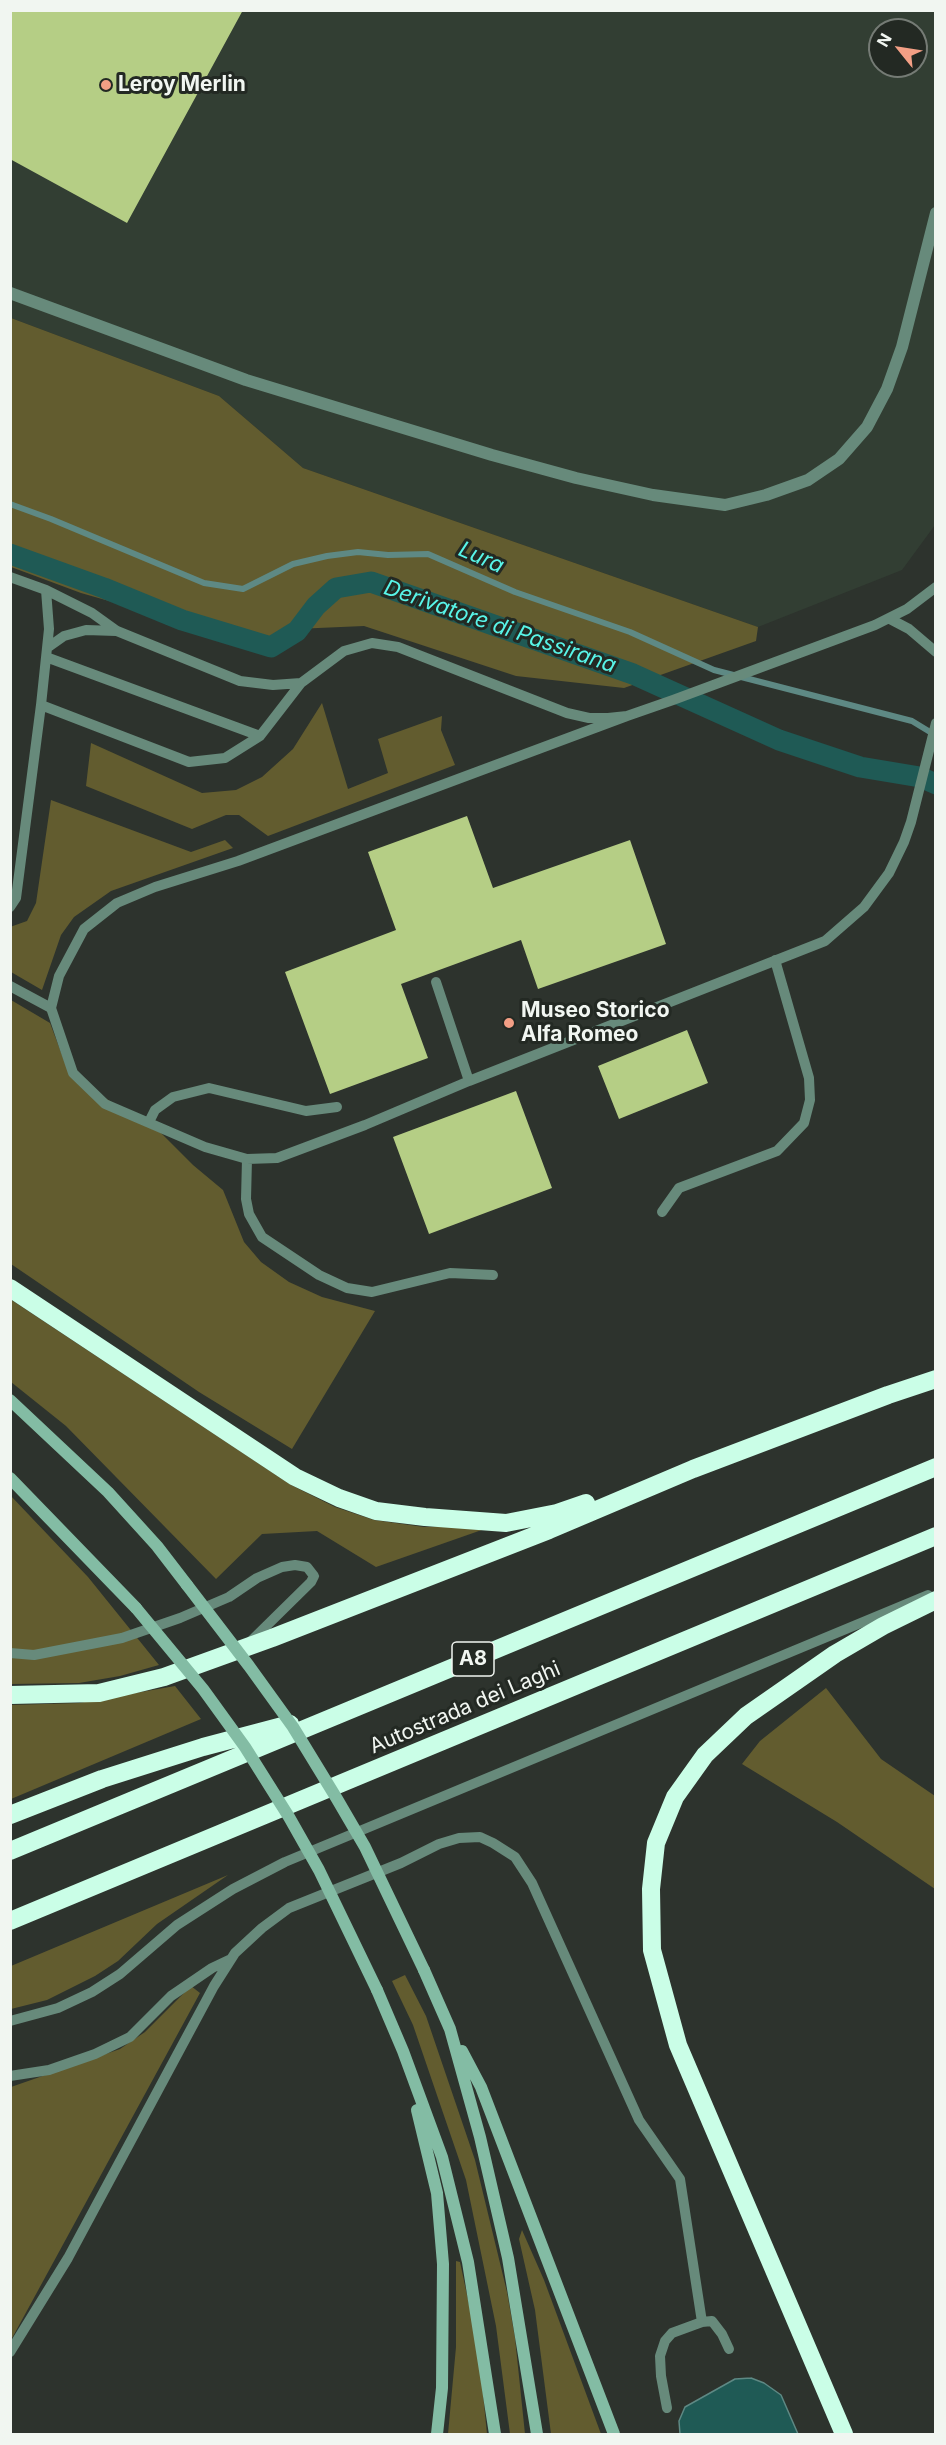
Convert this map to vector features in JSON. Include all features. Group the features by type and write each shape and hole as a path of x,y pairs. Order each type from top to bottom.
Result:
{"highway":[{"path":"10,1288 295,1477 339,1498 376,1511 424,1517 506,1522 557,1513 693,1469"},
{"path":"10,1695 99,1693 164,1677 549,1530 693,1469 936,1379"},
{"name":"Autostrada dei Laghi","path":"10,1851 936,1467"},
{"name":"Autostrada dei Laghi","path":"10,1921 936,1536"},
{"path":"844,2434 678,2045 652,1950 651,1889 656,1843 675,1797 705,1755 746,1716 835,1654 936,1600"},
{"path":"10,1815 102,1779 192,1750 356,1707"}],"main road":[{"path":"10,1400 108,1492 156,1546 293,1727 337,1799 365,1847 450,2029 480,2087 614,2434"},
{"path":"10,1478 136,1608 217,1709 245,1747 290,1817 319,1870 377,1990 403,2051 442,2157 468,2262 495,2434"},
{"path":"450,2029 480,2137 508,2258 537,2434"},
{"path":"403,2051 438,2205 443,2264 442,2388 437,2434"}],"street":[{"path":"10,293 246,380 492,455 576,478 653,495 725,504 766,495 808,480 839,459 867,427 886,389 902,347 936,213"}],"lane":[{"path":"10,577 46,590 92,613 117,631 240,681 273,685 301,683"},
{"path":"936,587 890,619 777,663 627,716 238,861 155,887 117,903 84,929 59,976 51,1008 73,1073 105,1104 205,1147 247,1159 276,1158 365,1125 469,1081 825,941 864,907 889,873 911,822 936,723"},
{"path":"10,907 16,898 41,705 49,629 46,590"},
{"path":"890,619 909,629 936,652"},
{"path":"46,652 64,636 86,630 117,631"},
{"path":"41,705 189,762 225,758 260,736 301,683 344,651 372,643 398,647 567,713 589,718 627,716"},
{"path":"46,652 260,736"},
{"path":"662,1212 679,1188 777,1151 804,1123 810,1100 808,1078 776,960"},
{"path":"436,982 469,1081"},
{"path":"10,986 51,1008"},
{"path":"148,1122 155,1110 173,1097 208,1088 306,1111 337,1107"},
{"path":"247,1159 246,1199 249,1214 262,1237 319,1275 347,1288 372,1292 450,1273 494,1275"},
{"path":"10,1653 34,1655 122,1638 180,1618 229,1597 257,1578 282,1567 295,1565 307,1567 314,1576 311,1582 246,1647"},
{"path":"10,2021 58,2008 92,1992 120,1974 177,1924 233,1889 285,1862 865,1620 936,1593"},
{"path":"10,2352 68,2258 214,1986 231,1959 262,1928 289,1908 401,1863 439,1844 459,1838 480,1837 515,1857 532,1884 639,2120 680,2180 702,2322"},
{"path":"10,2076 49,2070 95,2054 130,2037 171,1996 212,1968 231,1959"},
{"path":"667,2408 660,2356 665,2341 672,2333 702,2322 712,2321 722,2334 729,2349"}],"shaded area":[{"path":"10,11 935,11 935,525 902,570 758,627 303,468 219,396 11,318"},
{"path":"11,318 219,396 303,468 758,627 756,641 624,688 516,676 364,626 295,629 256,643 81,593 11,567"},
{"path":"322,703 348,789 388,773 378,739 442,716 441,730 455,765 268,836 239,815 226,815 192,829 86,786 91,743 202,793 236,790 262,777 293,749"},
{"path":"51,800 191,852 225,840 233,848 111,891 74,917 61,935 42,990 11,972 10,927 27,921 36,903"},
{"path":"11,1000 50,1023 70,1076 161,1133 193,1165 223,1190 244,1242 261,1262 289,1282 322,1297 375,1311 292,1449 199,1392 11,1264"},
{"path":"10,1299 291,1485 335,1507 374,1520 424,1527 496,1525 376,1567 317,1531 262,1534 216,1579 66,1426 11,1382"},
{"path":"10,1495 88,1577 159,1665 120,1676 79,1683 11,1684"},
{"path":"175,1686 201,1719 11,1799 10,1705 79,1703"},
{"path":"826,1688 881,1759 935,1796 935,1889 837,1822 742,1764 760,1741"},
{"path":"228,1875 157,1924 118,1961 95,1976 47,2000 11,2009 11,1966"},
{"path":"405,1975 426,2016 475,2160 507,2292 515,2338 525,2434 510,2434 496,2326 466,2180 413,2025 392,1981"},
{"path":"191,1986 200,1993 11,2340 11,2087 120,2049 145,2032"},
{"path":"522,2230 544,2280 601,2434 551,2434 535,2310 519,2239"},
{"path":"456,2261 460,2262 470,2309 481,2374 487,2434 448,2434 456,2347"}],"water":[{"path":"751,2378 764,2383 781,2395 798,2434 680,2434 679,2421 685,2407 735,2379"}],"building":[{"name":"Leroy Merlin","path":"10,10 243,10 127,223 10,159"},
{"path":"467,816 493,888 630,840 666,944 538,989 521,940 401,984 428,1058 330,1094 285,972 396,930 368,852"},
{"path":"687,1030 708,1083 619,1119 598,1066"},
{"path":"516,1091 552,1188 429,1234 393,1137"}],"waterway":[{"name":"Lura","path":"10,504 204,583 243,589 293,564 327,556 358,552 388,555 428,554 515,592 630,632 714,670 912,721 935,735"},
{"name":"Derivatore di Passirana","path":"10,554 104,588 182,620 271,647 297,631 316,606 336,588 371,582 633,674 779,740 860,767 920,777 936,784"}],"place":[{"name":"Leroy Merlin","path":"106,85"},
{"name":"Museo Storico Alfa Romeo","path":"509,1023"}]}
